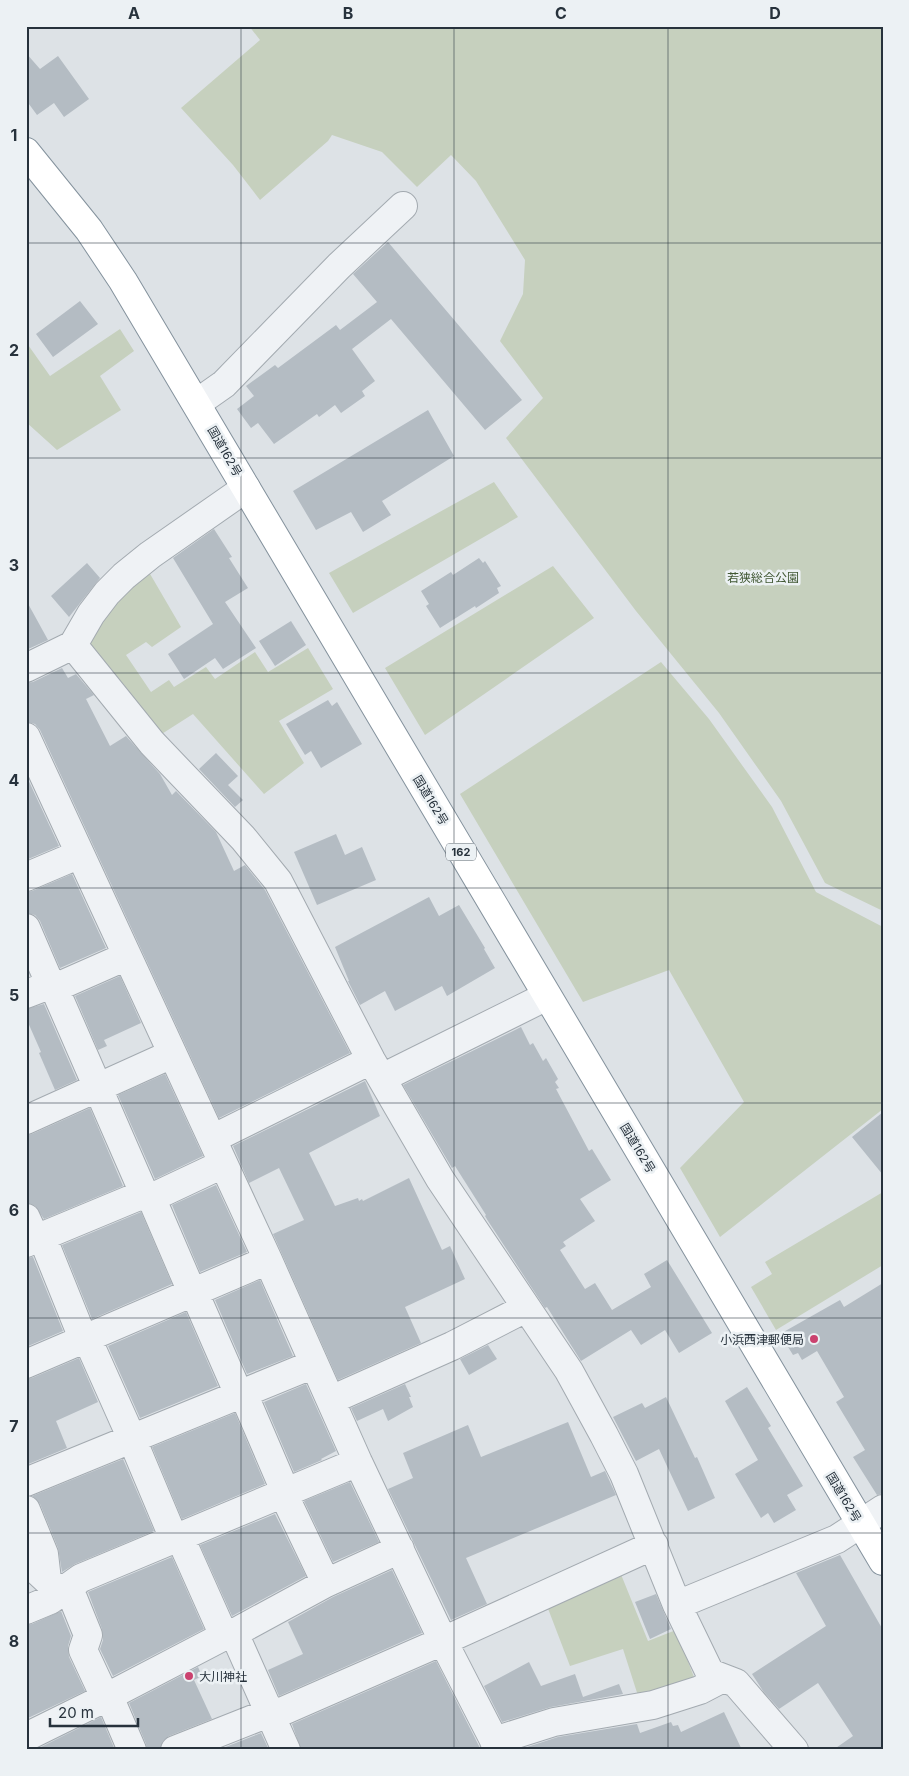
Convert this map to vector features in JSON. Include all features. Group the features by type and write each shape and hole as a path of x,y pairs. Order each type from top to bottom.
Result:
{"highway":[{"name":"国道162号","path":"26,152 88,230 123,281 883,1561"}],"street":[{"path":"197,404 224,384 339,266 403,206"},
{"path":"26,668 73,645 91,614 107,593 124,576 150,555 246,488"},
{"path":"73,645 152,743 243,838 278,881 376,1069 440,1179 569,1371 604,1435 624,1474 678,1605 710,1673 736,1683 794,1750"},
{"path":"28,747 80,854 268,1260 358,1462 443,1641 497,1745 554,1722 653,1706 700,1690 723,1678"},
{"path":"26,877 80,854"},
{"path":"26,928 57,994 142,1189 154,1204 236,1388 246,1400 282,1484 283,1493 326,1583"},
{"path":"26,994 47,986 59,986 127,956"},
{"path":"212,1139 547,996"},
{"path":"26,1120 172,1054"},
{"path":"30,1233 139,1196 153,1197 223,1164"},
{"path":"30,1233 45,1244 80,1331 86,1339 132,1439 170,1532 184,1544 270,1714 286,1750"},
{"path":"26,1364 268,1260"},
{"path":"331,1400 452,1346 526,1308"},
{"path":"26,1482 314,1364"},
{"path":"45,1580 82,1578 358,1462"},
{"path":"678,1605 837,1539 883,1509"},
{"path":"26,1510 44,1554 45,1580 50,1600 26,1610"},
{"path":"174,1750 260,1716 284,1711 654,1545"},
{"path":"26,1737 326,1583 400,1549"},
{"path":"45,1580 73,1598 88,1635 83,1650 103,1693 111,1701 132,1750"}],"green space":[{"name":"若狭総合公園","path":"249,26 883,26 883,911 825,883 781,801 719,713 636,611 506,438 543,398 500,341 523,294 525,260 476,181 451,155 417,187 382,152 332,135 328,141 260,200 233,165 181,108 260,40"},
{"path":"120,329 134,351 100,376 121,410 57,450 26,422 26,342 50,376"},
{"path":"494,482 518,517 353,613 329,573"},
{"path":"553,566 594,618 425,735 385,668"},
{"path":"146,567 181,627 152,647 146,642 126,655 151,692 169,680 174,687 206,667 215,679 255,652 268,672 308,648 333,689 279,721 304,763 264,794 193,714 157,737 81,643"},
{"path":"661,662 709,719 772,807 816,892 883,927 883,1109 720,1237 680,1168 744,1102 669,970 583,1002 460,794"},
{"path":"883,1192 883,1265 776,1330 751,1287 772,1274 765,1262"},
{"path":"620,1572 648,1641 676,1630 697,1685 640,1702 623,1649 570,1666 547,1606"}],"building":[{"path":"26,53 40,69 58,56 89,99 64,117 54,103 37,115 26,100"},
{"path":"388,242 522,400 485,430 391,319 352,349 375,381 362,391 365,396 341,413 335,405 319,417 317,414 274,444 258,423 251,428 237,409 254,396 246,386 275,365 278,368 336,325 340,330 377,302 353,274"},
{"path":"80,301 98,324 53,357 36,334"},
{"path":"428,410 454,456 382,501 391,515 363,532 351,512 316,530 293,491"},
{"path":"214,529 232,557 229,558 248,588 225,602 256,648 223,669 215,658 184,679 168,654 213,624 173,558"},
{"path":"479,558 483,563 485,561 501,586 497,588 499,593 440,628 426,606 429,604 421,591 451,572 453,575"},
{"path":"87,563 100,578 69,617 51,596"},
{"path":"26,600 48,640 26,650"},
{"path":"291,621 306,645 275,666 259,641"},
{"path":"62,668 68,678 76,674 94,695 86,699 110,746 126,736 160,774 172,795 176,791 216,832 234,871 245,865 265,890 350,1053 219,1118 40,730 35,724 26,722 26,683 33,682"},
{"path":"328,700 332,706 337,702 362,744 321,768 311,751 305,755 286,724"},
{"path":"216,753 238,776 228,785 243,800 235,807 199,769"},
{"path":"26,775 59,846 26,860"},
{"path":"336,834 345,855 362,847 376,880 317,905 294,852"},
{"path":"72,874 106,948 60,968 40,921 35,915 26,913 26,892"},
{"path":"429,897 439,916 459,905 495,968 447,996 442,986 395,1011 385,991 360,1005 348,981 335,947"},
{"path":"120,976 141,1023 104,1040 107,1046 98,1050 75,996"},
{"path":"44,1004 77,1080 55,1090 26,1018 26,1009"},
{"path":"521,1027 530,1045 533,1043 543,1061 546,1058 558,1079 555,1082 559,1088 556,1089 589,1151 592,1149 611,1180 580,1199 595,1221 563,1242 566,1246 560,1250 585,1289 595,1283 612,1310 651,1287 644,1274 667,1260 712,1333 679,1353 665,1330 641,1345 631,1330 581,1361 547,1307 545,1308 488,1221 455,1166 452,1168 403,1085"},
{"path":"165,1074 203,1156 155,1179 118,1095"},
{"path":"365,1081 380,1116 309,1153 335,1206 358,1198 359,1201 362,1199 363,1201 409,1178 442,1250 450,1246 465,1279 405,1307 421,1343 338,1380 273,1234 304,1220 279,1168 249,1183 233,1146"},
{"path":"90,1108 123,1186 44,1219 35,1206 26,1203 26,1135"},
{"path":"883,1112 883,1175 852,1137"},
{"path":"216,1185 247,1252 200,1272 172,1205"},
{"path":"141,1212 172,1284 92,1319 62,1245"},
{"path":"33,1257 63,1331 26,1347 26,1258"},
{"path":"260,1280 293,1356 247,1374 215,1300"},
{"path":"883,1283 883,1493 877,1495 853,1457 865,1450 836,1402 844,1397 817,1351 802,1360 798,1353 793,1355 780,1334 840,1300 844,1307"},
{"path":"186,1312 218,1386 140,1418 108,1346"},
{"path":"488,1345 497,1359 469,1375 460,1359"},
{"path":"79,1358 98,1402 56,1421 67,1448 26,1465 26,1379"},
{"path":"306,1384 336,1451 322,1460 294,1472 264,1402"},
{"path":"405,1384 413,1407 388,1421 383,1409 357,1421 351,1408"},
{"path":"747,1387 771,1426 768,1428 803,1486 787,1495 796,1510 774,1523 768,1513 761,1518 735,1474 758,1460 725,1401"},
{"path":"666,1397 695,1458 697,1457 715,1498 688,1511 659,1449 636,1461 613,1417 642,1403 645,1408"},
{"path":"235,1413 265,1484 182,1519 152,1447"},
{"path":"568,1422 591,1477 605,1471 616,1495 466,1558 487,1604 451,1620 388,1489 413,1478 403,1453 468,1425 481,1457"},
{"path":"123,1459 154,1531 75,1564 62,1572 58,1548 40,1504 32,1496"},
{"path":"350,1482 379,1542 333,1562 304,1501"},
{"path":"275,1514 306,1576 232,1616 200,1545"},
{"path":"840,1555 883,1630 883,1750 833,1750 853,1736 818,1683 779,1709 763,1691 752,1674 826,1626 796,1573"},
{"path":"172,1557 204,1629 113,1676 100,1649 103,1640 102,1629 88,1592"},
{"path":"392,1570 422,1633 279,1696 268,1670 303,1654 288,1622 333,1597"},
{"path":"656,1594 671,1629 650,1639 635,1602"},
{"path":"61,1611 71,1636 68,1646 69,1657 85,1691 26,1719 26,1625"},
{"path":"436,1661 481,1750 301,1750 292,1724"},
{"path":"529,1662 541,1686 575,1674 583,1697 619,1684 623,1694 551,1707 502,1722 484,1686"},
{"path":"198,1667 202,1676 194,1680 212,1719 169,1736 163,1741 160,1750 147,1750 129,1703"},
{"path":"724,1712 742,1750 518,1750 558,1737 637,1724 640,1733 671,1722 673,1726 678,1725 681,1732"},
{"path":"101,1717 115,1750 35,1750"},
{"path":"261,1733 269,1750 218,1750"}],"place":[{"name":"小浜西津郵便局","path":"814,1339"},
{"name":"大川神社","path":"189,1676"}]}
